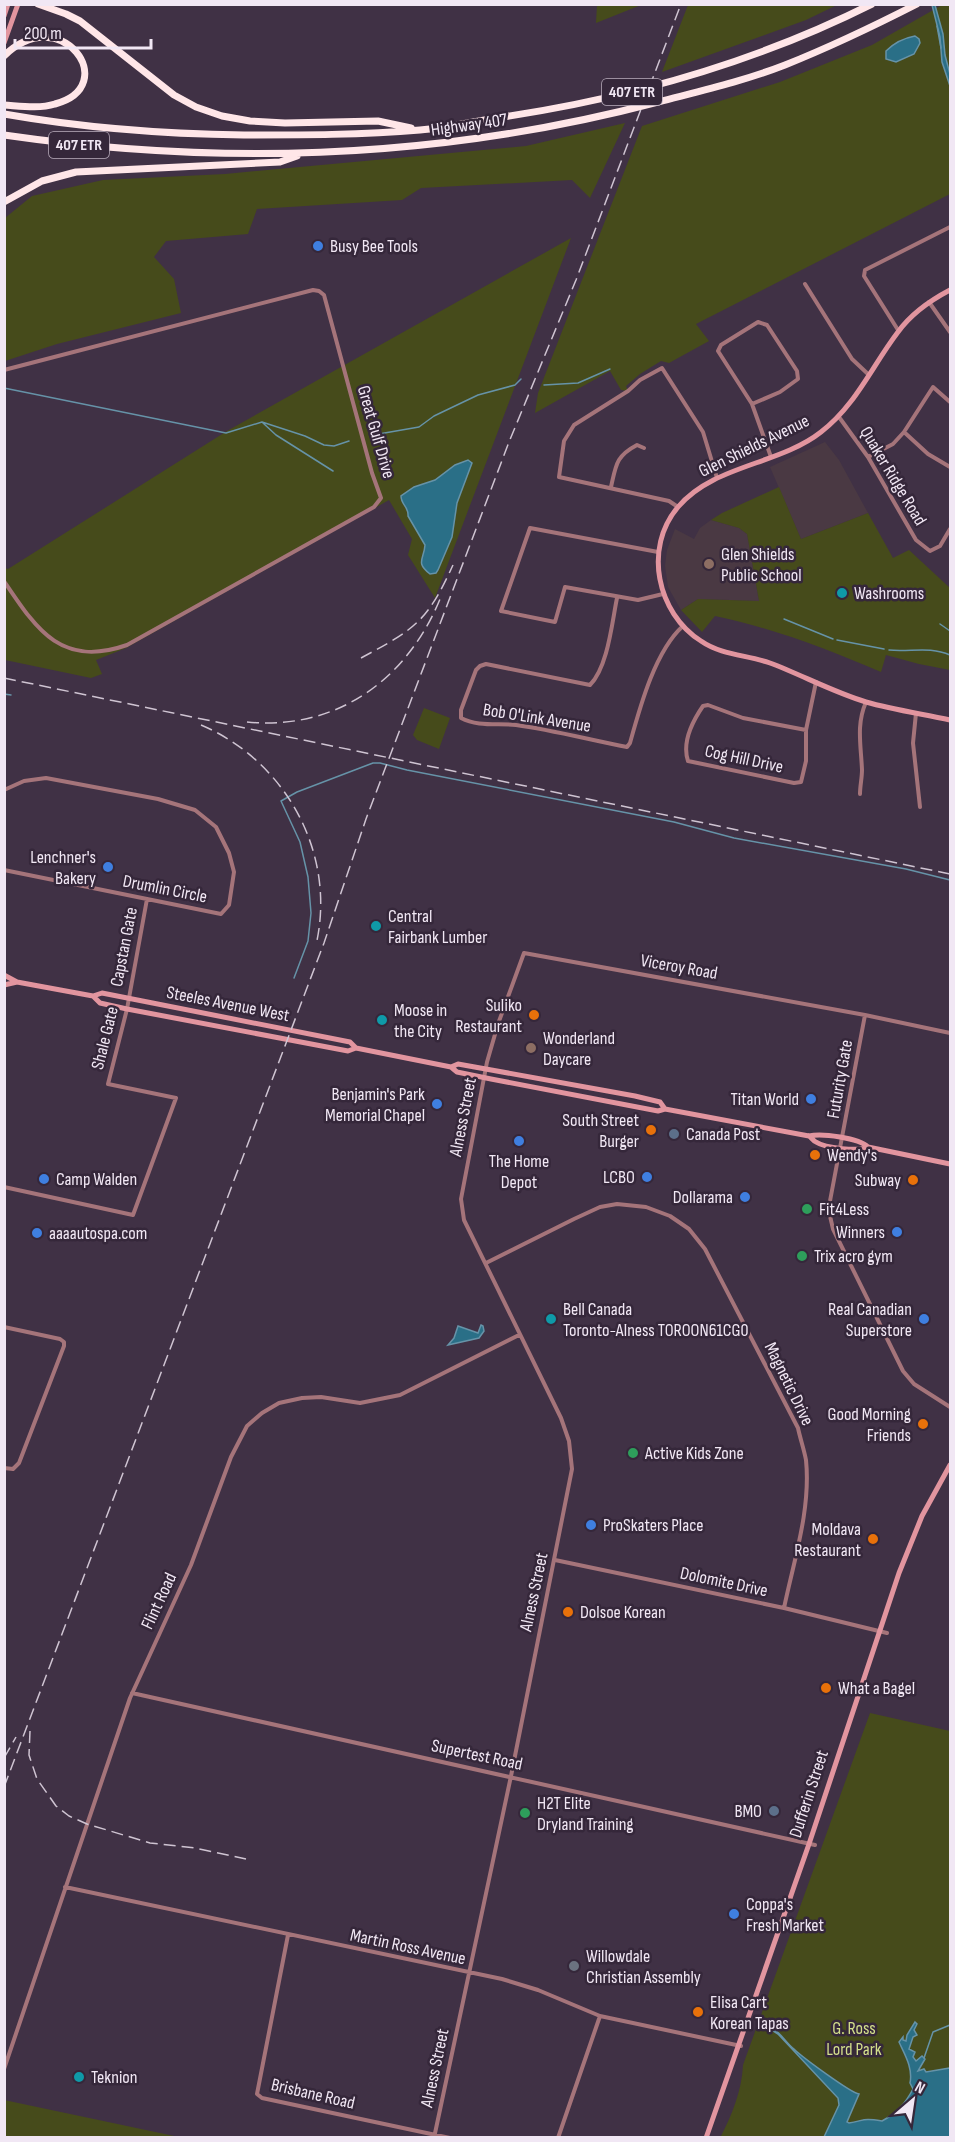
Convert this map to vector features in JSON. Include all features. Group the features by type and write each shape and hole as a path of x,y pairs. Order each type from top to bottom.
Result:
{"highway":[{"path":"38,4 80,21 174,95 196,107 222,116 285,123 378,121 422,130"},
{"name":"Highway 407","path":"4,114 93,127 208,134 348,134 422,130 536,112 654,87 748,57 872,4"},
{"name":"Highway 407","path":"4,135 127,150 198,153 302,154 436,145 552,128 698,92 783,66 917,5"},
{"path":"4,56 17,40 27,33"},
{"path":"4,105 54,105 72,95 80,85 84,71 84,55 79,44 73,39"},
{"path":"4,201 42,181 76,172 280,162 302,154"}],"main road":[{"path":"4,16 8,4"},
{"path":"4,43 18,4"},
{"name":"Glen Shields Avenue","path":"951,290 929,302 898,330 870,375 839,417 812,438 696,491 678,507 664,528 658,552 663,594 683,626 701,642 721,651 768,663 866,702 951,720"},
{"name":"Steeles Avenue West","path":"4,975 17,982 93,996 102,993 350,1042 356,1048"},
{"name":"Steeles Avenue West","path":"4,986 17,982"},
{"name":"Steeles Avenue West","path":"93,996 100,1003 127,1009 348,1051 356,1048 451,1067 456,1072 484,1078 658,1111 665,1109 809,1136 817,1134 842,1138 863,1142 868,1148"},
{"name":"Steeles Avenue West","path":"451,1067 458,1064 635,1096 660,1102 665,1109"},
{"path":"633,1106 635,1096"},
{"name":"Steeles Avenue West","path":"809,1136 816,1143 858,1151 868,1148 951,1164"},
{"name":"Dufferin Street","path":"706,2138 812,1844 899,1573 922,1516 951,1465"}],"street":[{"path":"898,330 864,276 864,270 951,227"},
{"path":"806,284 852,359 870,375"},
{"name":"Great Gulf Drive","path":"4,370 313,290 319,291 324,295 372,474 381,498 374,507 127,645 94,654 55,642 38,629 4,581"},
{"path":"929,302 951,332"},
{"path":"752,404 780,392 798,380 797,371 767,325 758,322 721,345 718,351 752,404 771,458"},
{"path":"678,507 669,501 559,477 564,441 574,425 628,391 640,380 662,368 703,432 718,479"},
{"path":"868,457 893,444 933,387 951,402"},
{"name":"Quaker Ridge Road","path":"839,417 868,457 922,547 930,551 940,546 951,529"},
{"name":"Quaker Ridge Road","path":"903,432 928,454 951,467"},
{"path":"611,487 618,460 625,452 637,445 644,448"},
{"path":"658,552 530,528 501,611 555,622 565,587 638,600 663,594"},
{"name":"Bob O'Link Avenue","path":"617,598 603,658 595,679 590,685 486,664 476,670 461,710 461,718 490,724 515,725 627,747 663,651 683,626"},
{"name":"Cog Hill Drive","path":"806,730 743,718 708,705 703,706 691,727 685,751 688,762 794,783 801,782 806,760 806,730 816,681"},
{"path":"860,794 862,771 859,726 866,702"},
{"path":"916,713 913,743 920,807"},
{"name":"Drumlin Circle","path":"4,790 24,781 58,779 158,799 195,810 216,827 234,872 229,904 221,914 4,870"},
{"name":"Capstan Gate","path":"129,999 147,899"},
{"name":"Viceroy Road","path":"486,1070 498,1024 524,953 865,1015 951,1033"},
{"name":"Shale Gate","path":"4,1187 133,1215 176,1098 108,1084 129,999"},
{"name":"Futurity Gate","path":"865,1015 830,1201 830,1216 833,1229 903,1371 914,1384 951,1407"},
{"name":"Alness Street","path":"434,2136 511,1776 572,1469 569,1441 552,1397 519,1335 464,1220 461,1199 486,1070"},
{"name":"Magnetic Drive","path":"486,1263 600,1207 617,1204 646,1208 670,1216 689,1229 705,1249 798,1428 806,1457 805,1510 784,1608"},
{"path":"4,1327 60,1339 64,1342 19,1463 14,1469 4,1468"},
{"name":"Flint Road","path":"4,2069 132,1694 191,1565 231,1456 247,1426 262,1413 279,1403 302,1398 321,1397 360,1403 400,1395 519,1335"},
{"name":"Dolomite Drive","path":"555,1560 784,1608 887,1633"},
{"name":"Supertest Road","path":"132,1694 812,1844"},
{"name":"Martin Ross Avenue","path":"65,1887 522,1985 600,2016 740,2045"},
{"name":"Brisbane Road","path":"288,1935 257,2094 262,2098 450,2138"},
{"path":"558,2138 600,2016"}],"shaded area":[{"path":"825,442 839,460 868,513 801,539 770,467"},
{"name":"Glen Shields Public School","path":"711,520 739,528 747,534 759,601 698,599 681,610 668,587 665,566 667,550 675,529 694,539 700,528"}],"green space":[{"path":"597,4 641,5 596,23"},
{"path":"688,4 837,5 806,20 662,72"},
{"path":"942,5 950,5 950,194 696,324 709,341 669,363 661,361 626,386 628,391 621,390 610,371 535,413 538,393 642,126 780,82 872,45"},
{"path":"625,123 590,198 572,180 421,188 402,200 257,209 248,234 166,241 154,257 174,279 181,313 57,344 5,361 5,218 32,196 103,180 225,174 526,146"},
{"path":"571,238 435,598 408,555 412,539 389,500 126,648 96,660 102,674 91,678 5,660 5,568 8,569 227,431"},
{"path":"779,487 801,539 868,513 893,558 909,550 950,588 950,670 886,655 881,672 800,640 715,616 702,632 681,610 698,599 759,601 747,534 739,528 711,520"},
{"path":"424,708 450,718 439,749 417,740 413,735"},
{"name":"G. Ross Lord Park","path":"870,1713 950,1731 950,2137 720,2138 736,2102 743,2065"},
{"path":"4,2100 179,2137 5,2137"}],"water":[{"path":"932,5 935,5 943,34 950,86 942,62 940,37"},
{"path":"915,36 920,43 914,54 896,62 886,59 886,51 889,48 899,41"},
{"path":"468,460 472,463 457,503 452,537 438,570 430,574 422,564 425,545 408,516 401,496 414,487 435,480 455,465"},
{"path":"481,1325 484,1331 479,1338 448,1345 454,1338 458,1326 478,1333"},
{"path":"915,2022 917,2024 914,2030 917,2035 913,2037 909,2049 915,2052 913,2057 916,2061 922,2056 925,2059 918,2071 950,2068 950,2137 824,2137 839,2105 838,2098 770,2027 816,2066 859,2094 847,2122 849,2123 868,2120 882,2121 900,2108 907,2099 913,2089 910,2083 909,2067 899,2042 903,2037 906,2041"}],"waterway":[{"path":"937,26 941,48"},
{"path":"544,385 578,383 610,369"},
{"path":"373,435 419,427 434,416 478,395 515,385 521,379"},
{"path":"4,388 226,433 262,422 305,436 324,445 334,446 349,441"},
{"path":"263,423 276,435 333,471"},
{"path":"784,619 833,639"},
{"path":"940,624 950,631"},
{"path":"837,640 884,649"},
{"path":"889,650 928,650 950,655"},
{"path":"4,694 11,695"},
{"path":"294,978 308,941 311,913 308,877 300,842 281,801 297,792 373,763 674,822 734,838 906,869 950,880"},
{"path":"924,2058 933,2032 950,2025"}],"railway":[{"path":"4,1787 324,943 366,819 509,442 576,280 681,4"},
{"path":"361,658 418,622 435,600 453,565"},
{"path":"247,722 280,722 312,717 341,707 367,692 390,673 411,650 428,624 442,594"},
{"path":"4,678 950,874"},
{"path":"201,725 231,741 258,762 280,786 298,814 311,845 319,877 321,911 316,945"},
{"path":"30,1731 29,1755 37,1779 56,1806 69,1816 87,1824 150,1843 195,1848 246,1859"},
{"path":"4,1758 16,1737"}],"place":[{"name":"Busy Bee Tools","path":"318,246"},
{"name":"Glen Shields Public School","path":"709,564"},
{"name":"Washrooms","path":"842,593"},
{"name":"Lenchner's Bakery","path":"108,867"},
{"name":"Central Fairbank Lumber","path":"376,926"},
{"name":"Suliko Restaurant","path":"534,1015"},
{"name":"Moose in the City","path":"382,1020"},
{"name":"Wonderland Daycare","path":"531,1048"},
{"name":"Titan World","path":"811,1099"},
{"name":"Benjamin's Park Memorial Chapel","path":"437,1104"},
{"name":"South Street Burger","path":"651,1130"},
{"name":"Canada Post","path":"674,1134"},
{"name":"The Home Depot","path":"519,1141"},
{"name":"Wendy's","path":"815,1155"},
{"name":"LCBO","path":"647,1177"},
{"name":"Camp Walden","path":"44,1179"},
{"name":"Subway","path":"913,1180"},
{"name":"Dollarama","path":"745,1197"},
{"name":"Fit4Less","path":"807,1209"},
{"name":"Winners","path":"897,1232"},
{"name":"aaaautospa.com","path":"37,1233"},
{"name":"Trix acro gym","path":"802,1256"},
{"name":"Bell Canada Toronto-Alness TOROON61CG0","path":"551,1319"},
{"name":"Real Canadian Superstore","path":"924,1319"},
{"name":"Good Morning Friends","path":"923,1424"},
{"name":"Active Kids Zone","path":"633,1453"},
{"name":"ProSkaters Place","path":"591,1525"},
{"name":"Moldava Restaurant","path":"873,1539"},
{"name":"Dolsoe Korean","path":"568,1612"},
{"name":"What a Bagel","path":"826,1688"},
{"name":"BMO","path":"774,1811"},
{"name":"H2T Elite Dryland Training","path":"525,1813"},
{"name":"Coppa's Fresh Market","path":"734,1914"},
{"name":"Willowdale Christian Assembly","path":"574,1966"},
{"name":"Elisa Cart Korean Tapas","path":"698,2012"},
{"name":"Teknion","path":"79,2077"}]}
